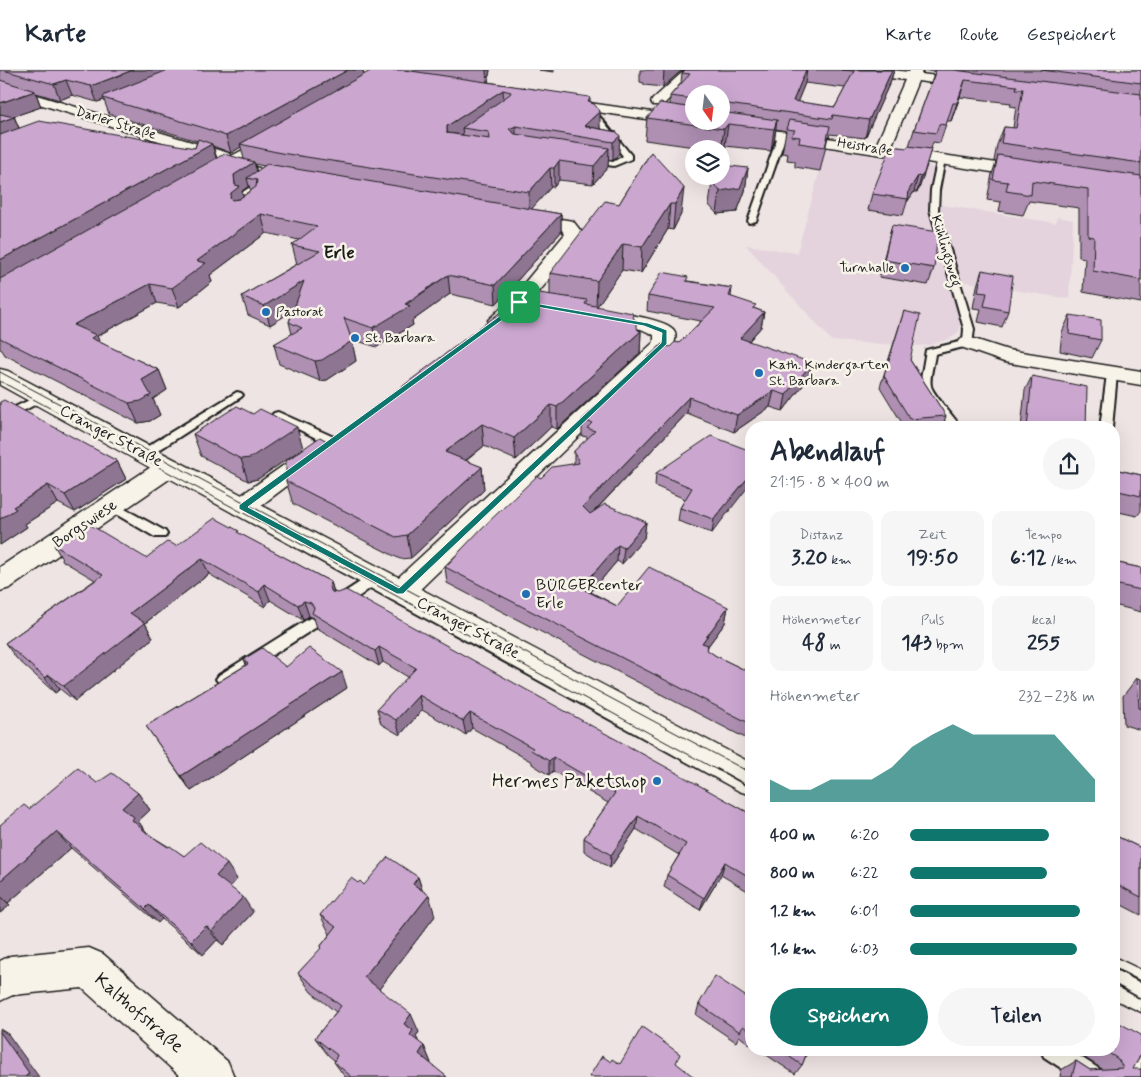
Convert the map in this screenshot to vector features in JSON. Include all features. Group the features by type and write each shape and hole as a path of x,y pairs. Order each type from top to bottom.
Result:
{"street":[{"path":"360,70 385,73 419,82"},
{"path":"658,102 692,70"},
{"path":"861,70 915,73 983,86"},
{"path":"359,88 385,73"},
{"path":"882,150 915,73"},
{"name":"Darler Straße","path":"0,88 223,156 236,167 276,176"},
{"path":"551,101 685,120"},
{"path":"67,121 102,107"},
{"path":"189,186 291,128"},
{"name":"Heistraße","path":"730,128 1046,175"},
{"path":"480,333 503,316 528,303 574,234 567,225 506,215"},
{"path":"400,592 664,344 665,332 646,324 577,312"},
{"path":"968,343 1004,356 1141,378"},
{"name":"Cranger Straße","path":"0,376 745,777"},
{"path":"242,507 339,436"},
{"name":"Borgswiese","path":"0,582 169,467"},
{"name":"Kalthofstraße","path":"0,981 10,976 89,968 213,1077"},
{"path":"1120,980 1141,992"}],"lane":[{"path":"585,159 614,164 628,157 588,107"},
{"path":"752,221 782,135"},
{"name":"Kühlingsweg","path":"941,159 935,190 934,210 969,329 968,343"},
{"path":"245,211 257,201 244,199 243,196 276,176"},
{"path":"951,421 930,397 925,385 930,352 968,343"},
{"path":"1107,421 1112,374"},
{"path":"144,454 237,395"},
{"path":"0,419 40,398"},
{"path":"278,415 339,436"},
{"path":"112,506 160,534"},
{"path":"342,600 374,578"},
{"path":"210,688 310,624"},
{"path":"1060,1056 1094,1077"},
{"path":"1128,1077 1141,1057"}],"shaded area":[{"path":"826,148 930,166 933,169 929,203 1056,223 1057,217 1073,220 1069,299 949,279 961,321 959,331 951,338 930,345 914,346 832,341 746,245 797,253"}],"building":[{"path":"3,70 133,70 91,86 66,80 54,84"},
{"path":"168,70 348,70 226,136 103,98 105,95"},
{"path":"372,70 404,70 589,97 588,101 592,102 600,111 584,126 617,132 620,136 613,142 516,126 509,129 515,134 609,148 594,166 559,161 554,168 550,168 529,192 281,153 240,144","holes":["503,90 511,92 462,128 489,132 490,139 447,133 447,126"]},
{"path":"685,70 806,70 793,101 835,107 854,71 842,70 892,70 869,120 833,115 832,119 730,104 730,85 685,85 685,98 670,96 690,74 682,73"},
{"path":"936,70 954,70 1141,94 1141,163 1001,143 1004,127 1016,128 1023,89 1016,89 1017,86 965,80 957,103 953,103 946,125 939,124 936,133 914,130"},
{"path":"1041,70 1141,70 1141,83"},
{"path":"0,80 35,91 0,103"},
{"path":"660,103 685,107 685,123 647,118"},
{"path":"730,113 777,120 774,129 730,124"},
{"path":"0,114 14,117 0,122"},
{"path":"789,120 830,126 825,147 799,143 800,137 791,136 795,130 786,129"},
{"path":"39,121 195,148 198,139 212,144 0,260 0,135"},
{"path":"891,146 931,149 924,173 921,177 918,176 909,190 908,199 872,194"},
{"path":"651,152 684,188 675,204 670,204 642,247 623,244 597,281 550,273 605,201 619,204"},
{"path":"224,154 254,162 234,175 235,185 240,186 231,193 230,198 232,200 239,199 256,187 257,180 247,178 267,164 561,214 495,285 448,275 405,304 410,306 373,328 344,318 352,341 322,360 315,361 274,344 302,328 289,322 304,281 264,306 242,296 320,251 292,245 317,226 261,214 197,261 206,263 172,288 150,284 73,325 96,335 91,338 159,370 142,380 151,395 141,401 129,403 0,338 0,279"},
{"path":"998,155 1141,176 1141,280 1093,271 1094,237 1088,236 1088,189 1032,181 1031,195 1006,191 1008,182 993,180"},
{"path":"730,166 748,168 740,188 720,191 715,185 730,185"},
{"path":"892,225 938,232 934,268 884,260"},
{"path":"982,270 1013,276 1008,311 984,306 987,293 978,292"},
{"path":"662,272 688,277 686,281 732,288 729,296 756,305 753,308 764,312 740,338 812,363 786,395 774,391 737,415 689,397 583,507 590,514 605,504 646,522 624,548 618,545 581,588 617,606 649,567 728,607 702,643 708,645 706,649 716,656 745,670 745,721 445,567 482,528 537,476 541,478 552,467 579,463 574,451 595,431 587,428 592,423 582,420 662,344 670,347 675,342 679,343 715,308 648,296"},
{"path":"539,293 587,300 585,304 632,313 638,330 641,331 557,407 551,405 514,438 482,424 445,452 482,467 407,535 396,537 286,481 286,461 320,437 329,442 523,295"},
{"path":"904,311 920,315 910,360 946,416 910,419 884,376"},
{"path":"1070,315 1101,320 1101,340 1069,334"},
{"path":"1032,376 1087,387 1086,421 1028,421"},
{"path":"4,400 117,461 65,495 48,485 13,507 16,509 0,519 0,402"},
{"path":"237,406 253,414 260,409 297,427 250,458 241,459 193,434"},
{"path":"711,436 745,449 745,481 714,519 680,508 692,488 656,473"},
{"path":"1120,470 1141,475 1141,496 1120,491"},
{"path":"215,518 239,531 237,532 331,582 329,587 332,592 338,593 346,590 745,811 745,874 725,862 704,898 667,875 686,844 638,816 611,855 584,838 615,793 553,757 549,761 531,750 533,748 470,713 463,721 419,695 396,720 377,709 416,668 379,647 375,651 312,613 314,608 311,603 304,601 298,605 264,584 259,592 202,559 130,613 145,623 64,686 49,675 45,678 5,643 103,575 54,545 87,523 146,558 168,541 176,546"},
{"path":"1120,563 1141,568 1141,590 1120,585"},
{"path":"262,648 286,667 309,648 342,672 181,776 146,726 248,664 244,659"},
{"path":"1137,678 1141,679 1141,709 1139,708"},
{"path":"78,768 97,783 112,773 138,793 122,808 134,817 132,820 148,834 168,847 170,846 184,856 200,842 227,864 216,876 243,897 212,931 206,926 191,941 149,905 145,909 56,832 0,881 0,825 24,805 29,809"},
{"path":"1120,838 1141,848 1141,897 1120,886"},
{"path":"388,857 418,877 413,884 429,895 364,977 411,1014 404,1024 413,1030 410,1035 424,1046 419,1054 447,1077 352,1077 334,1062 337,1055 315,1038 341,1006 298,973 321,948 336,927 320,915 351,878 358,883 360,881 364,885"},
{"path":"715,976 745,996 745,1028 743,1026 740,1032 699,1004"},
{"path":"1120,1023 1141,1035 1141,1054 1133,1069 1141,1069 1141,1077 1072,1077 1076,1061 1090,1070 1123,1068 1118,1059 1113,1056 1120,1056"},
{"path":"642,1027 680,1054 676,1063 694,1077 589,1077 602,1056 611,1062 612,1059 620,1064"},
{"path":"0,1032 29,1073 25,1077 0,1077"},
{"path":"788,1056 806,1056 802,1065"}],"tram line":[{"path":"0,372 745,770"},
{"path":"0,381 719,771"},
{"path":"717,769 745,785"},
{"path":"1120,971 1141,982"},
{"path":"1120,987 1141,999"}],"place":[{"name":"Turnhalle","path":"905,268"},
{"name":"Pastorat","path":"266,312"},
{"name":"St. Barbara","path":"355,338"},
{"name":"Kath. Kindergarten St. Barbara","path":"759,373"},
{"name":"BÜRGERcenter Erle","path":"526,594"},
{"name":"Hermes Paketshop","path":"657,781"}],"district":[{"name":"Erle","path":"339,253"}],"route":[{"path":"519,302 646,324 665,332 664,344 400,592 242,507 503,316 519,302"}]}
